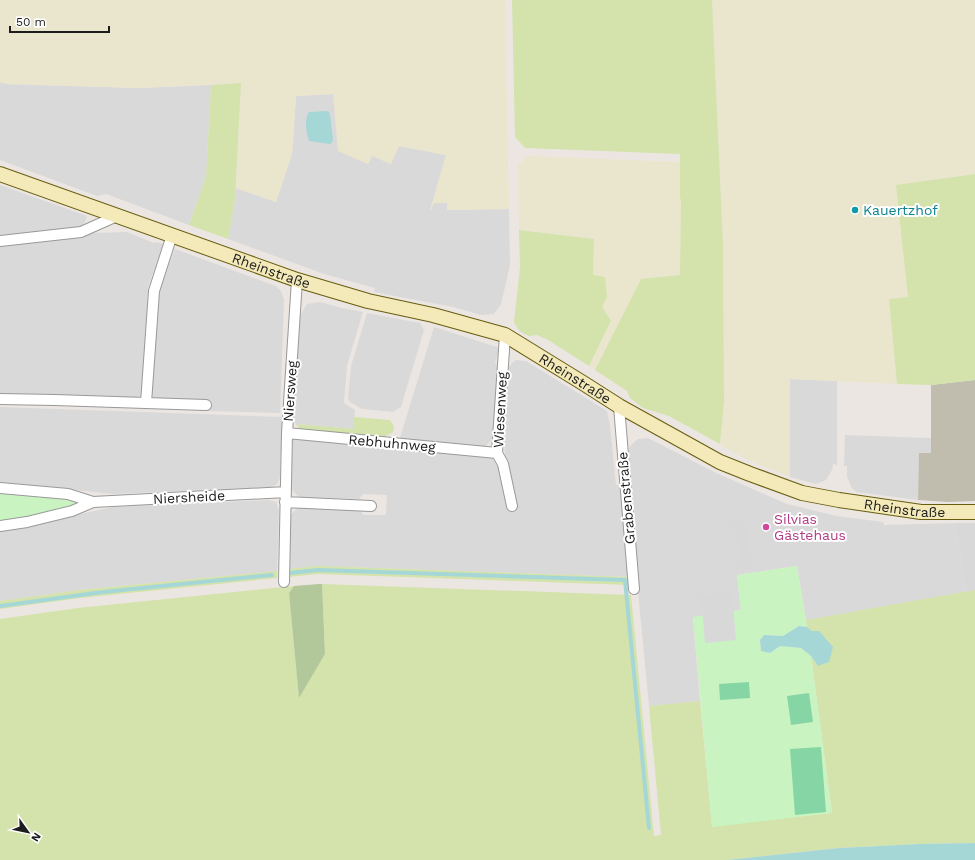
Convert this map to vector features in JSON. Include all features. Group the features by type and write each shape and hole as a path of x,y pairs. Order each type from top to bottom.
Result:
{"street":[{"name":"Rheinstraße","path":"0,174 297,280 368,301 434,315 505,335 583,382 619,406 720,462 802,493 921,512 975,512"},
{"path":"0,241 81,232 117,216"},
{"path":"146,403 154,291 172,235"},
{"name":"Niersweg","path":"284,582 287,433 297,280"},
{"name":"Wiesenweg","path":"505,335 497,453 503,464 512,506"},
{"path":"0,399 206,405"},
{"name":"Grabenstraße","path":"619,406 634,589"},
{"name":"Rebhuhnweg","path":"287,433 497,453"},
{"name":"Niersheide","path":"0,488 68,494 93,502 286,492"},
{"name":"Niersheide","path":"0,526 27,522 72,512 93,502"},
{"path":"285,502 371,506"}],"shaded area":[{"path":"0,0 505,0 509,209 447,210 447,203 434,203 430,210 446,155 399,146 391,164 372,156 368,164 338,151 333,94 296,96 292,154 276,202 236,188 241,83 139,88 6,84 0,82"},
{"path":"712,0 975,0 975,174 896,185 908,297 889,300 897,384 790,379 790,477 745,459 720,444 724,402 723,245"},
{"path":"0,82 6,84 139,88 211,85 206,177 189,225 106,194 97,196 0,160"},
{"path":"333,94 372,156 399,146 447,155 433,203 447,203 448,210 509,209 510,265 501,304 494,314 481,315 453,307 374,292 375,288 324,274 228,239 236,188 276,202 292,154 296,96"},
{"path":"528,156 680,162 680,275 641,279 595,370 589,366 611,322 602,307 593,276 594,239 519,230 518,165"},
{"path":"0,185 87,216 82,230 0,238"},
{"path":"127,232 154,243 163,244 148,287 143,389 140,396 133,399 0,394 0,243 92,233"},
{"path":"175,249 276,286 281,291 284,300 280,413 207,411 208,401 159,400 153,397 150,389 151,368 154,362 158,293"},
{"path":"320,302 363,312 347,366 344,403 355,410 353,429 296,424 293,421 296,343 298,325 300,325 300,316 307,304"},
{"path":"367,313 420,323 424,330 401,407 393,412 362,409 350,402 348,398 351,366"},
{"path":"434,327 500,348 495,363 498,367 492,439 484,448 399,441"},
{"path":"516,360 526,361 607,411 610,425 616,485 621,485 629,577 318,566 288,569 290,515 299,507 359,509 363,515 386,515 387,495 363,494 359,499 299,497 291,489 293,438 488,455 498,463 509,511 514,507 513,488 505,455 503,428 507,377 509,367"},
{"path":"790,379 837,381 837,465 833,464 832,470 826,480 816,484 790,477"},
{"path":"975,380 975,501 948,502 918,500 919,453 931,453 931,385"},
{"path":"0,407 282,417 280,478 277,484 271,487 113,494 0,482"},
{"path":"845,435 931,438 931,454 919,454 918,500 856,492 851,487 847,476 847,466 844,466"},
{"path":"648,438 714,472 787,504 837,516 883,522 884,525 955,523 966,592 806,620 797,566 737,575 741,610 693,618 700,701 649,706 633,539 637,539 629,456 629,448 632,444 638,439"},
{"path":"269,500 276,502 279,511 277,571 80,590 0,601 0,531 113,507"},
{"path":"744,519 753,569 744,571 734,521"},
{"path":"955,523 975,523 975,590 966,592"},
{"path":"732,592 736,640 705,643 701,595"}],"green space":[{"path":"512,0 712,0 723,245 724,402 720,444 669,416 643,408 630,398 627,391 595,370 641,279 680,275 680,154 525,148 515,137"},
{"path":"241,83 235,200 228,239 189,225 206,177 211,85"},
{"path":"975,174 975,380 931,385 897,384 889,299 908,297 896,185"},
{"path":"519,230 594,239 593,275 605,277 607,297 602,307 611,321 589,366 548,340 537,335 529,336 521,332 514,322 520,267"},
{"path":"354,417 390,420 394,426 393,432 384,437 301,430 296,424 353,429"},
{"path":"0,491 74,500 75,504 68,508 0,522"},
{"path":"318,566 629,577 630,585 318,574 289,577 288,569"},
{"path":"797,566 807,627 799,626 783,636 764,635 760,640 761,651 770,653 780,646 801,648 811,656 832,813 712,827 693,617 741,610 737,575"},
{"path":"277,571 277,578 80,598 0,609 0,601 80,590"},
{"path":"322,584 631,595 654,836 661,835 649,706 700,701 712,826 832,813 811,656 818,666 812,631 807,627 806,620 975,590 975,843 839,848 727,860 0,860 0,619 78,608 294,586 289,593 299,697 325,654"},
{"path":"322,584 325,654 299,698 289,593 294,586"},
{"path":"749,682 750,698 720,700 719,684"},
{"path":"809,693 813,722 791,725 787,696"},
{"path":"821,747 826,812 795,815 790,749"}],"water":[{"path":"309,112 329,112 330,115 333,139 332,143 329,144 309,141 306,126 307,115"},
{"path":"799,626 807,627 812,631 819,631 833,647 829,662 818,666 811,656 801,648 780,646 770,653 761,651 760,640 764,635 783,636"},
{"path":"975,843 975,860 727,860 839,848"}],"waterway":[{"path":"290,573 318,570 625,580 649,828"},
{"path":"0,606 103,592 272,575"}],"place":[{"name":"Kauertzhof","path":"855,210"},
{"name":"Silvias Gästehaus","path":"766,527"}]}
